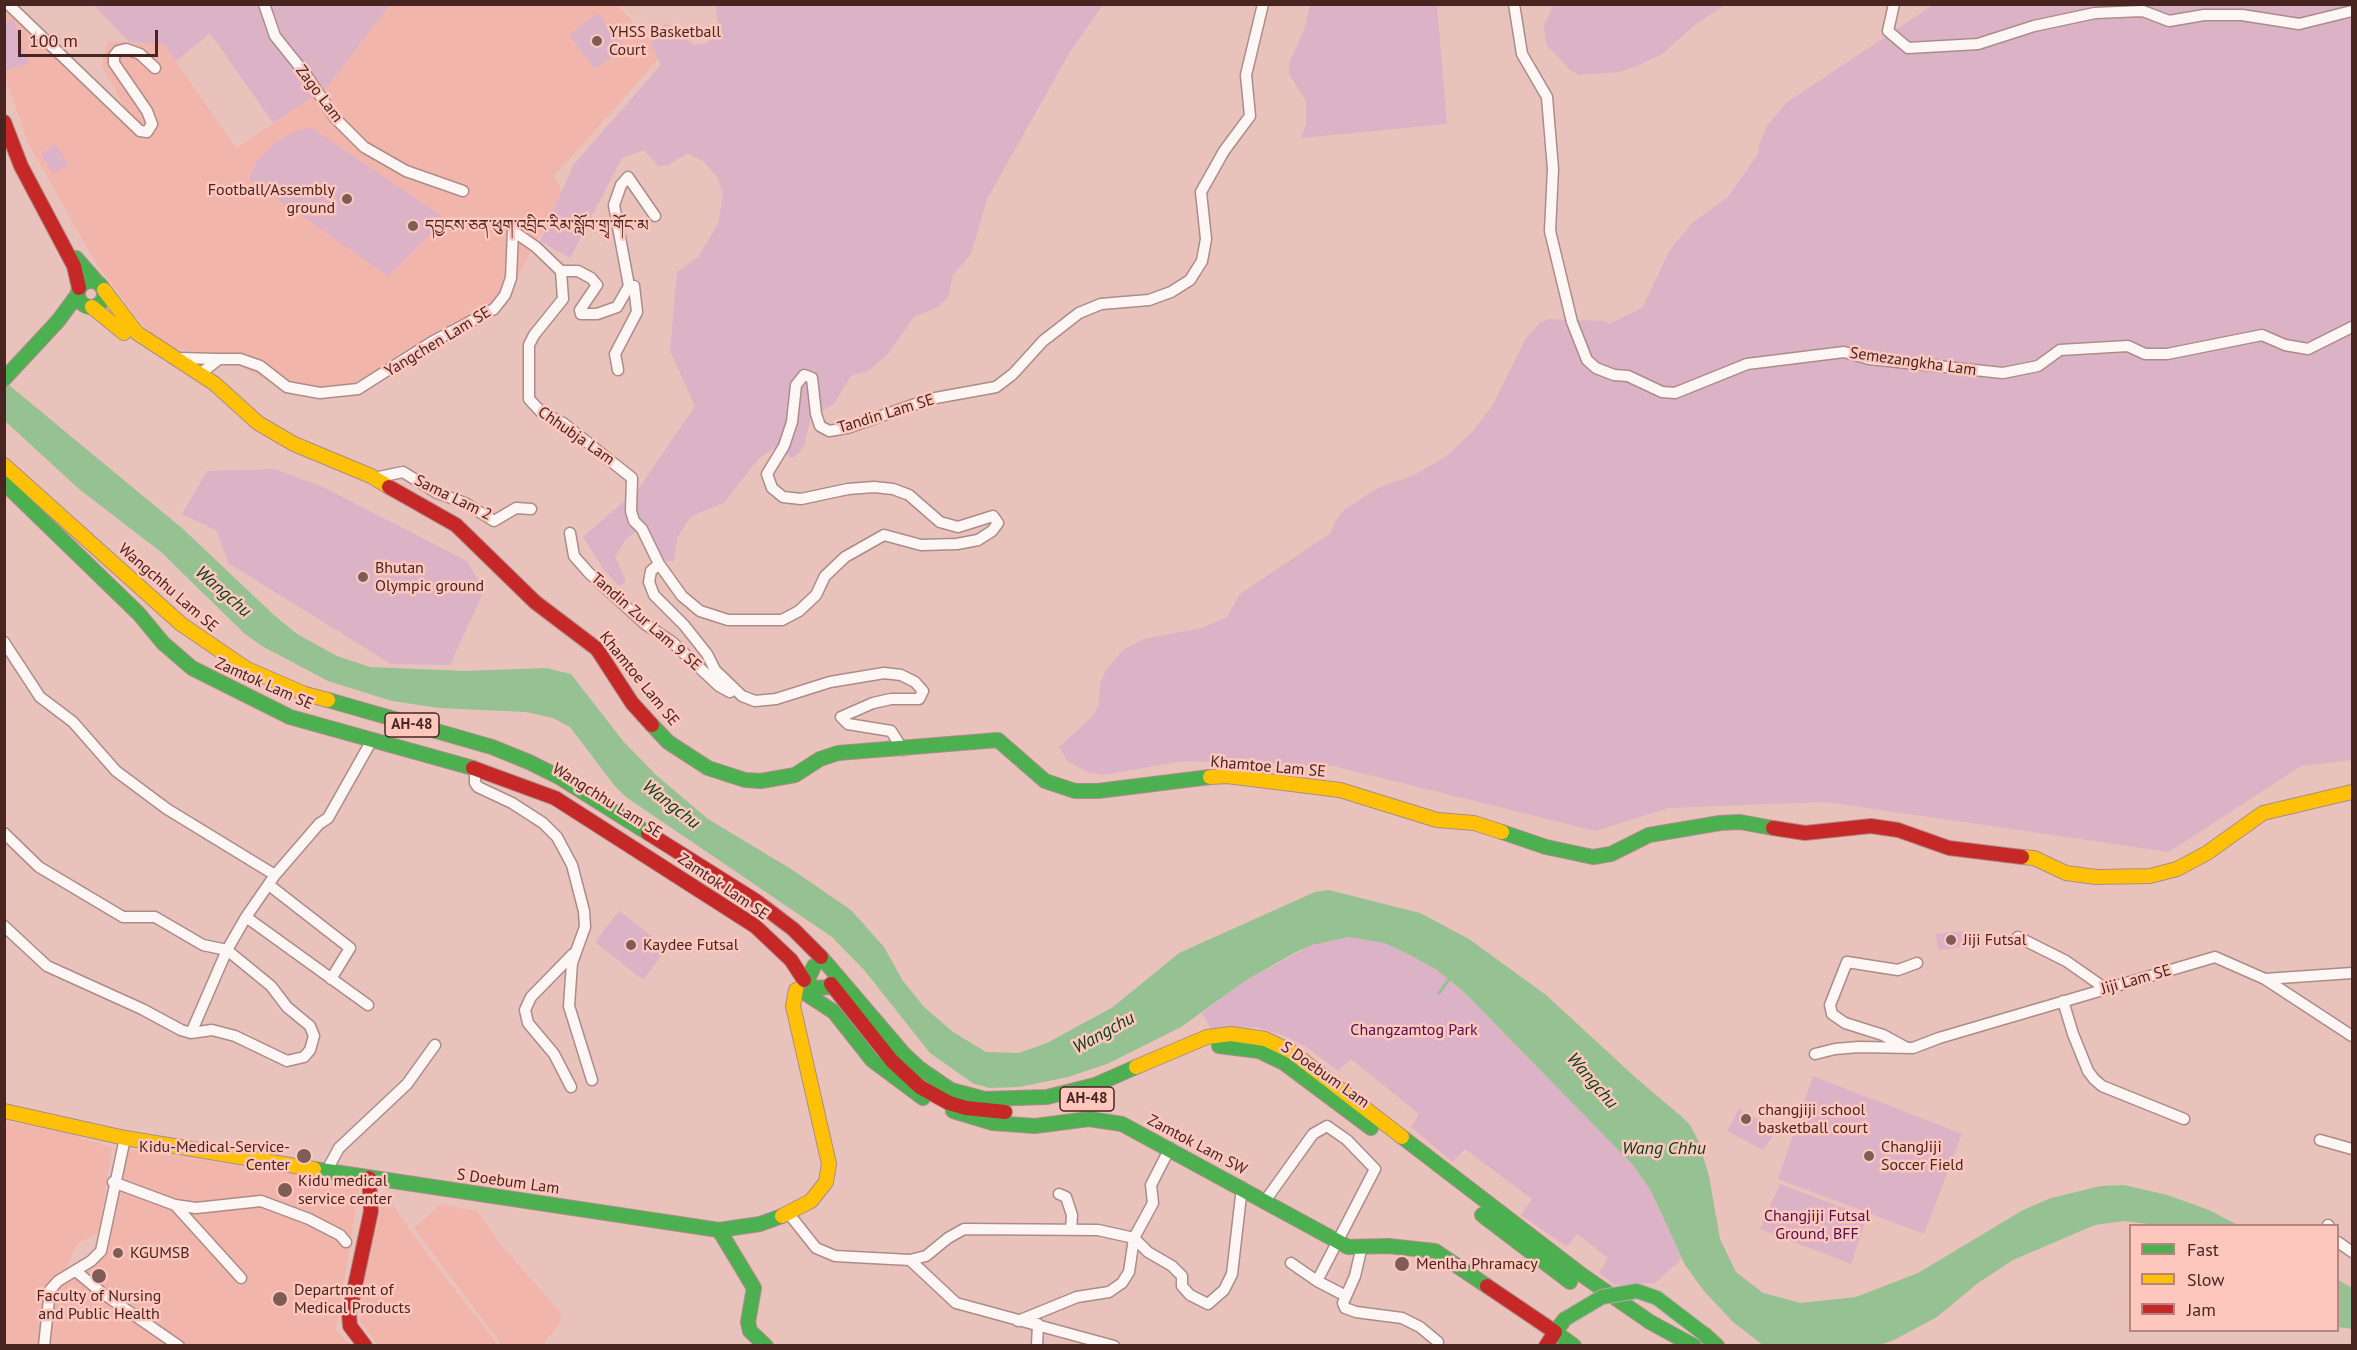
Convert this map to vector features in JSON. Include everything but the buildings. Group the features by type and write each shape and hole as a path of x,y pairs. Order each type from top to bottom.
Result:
{"main road":[{"name":"Khamtoe Lam SE","path":"4,122 21,166 77,274 78,291"},
{"name":"Khamtoe Lam SE","path":"56,232 137,333 200,374 258,423 294,444 374,478 456,525 536,602 597,649 652,727 684,755 708,768 745,780 761,781 795,775 830,754 858,750 903,750 998,740 1045,781 1075,791 1098,791 1196,777 1227,776 1340,790 1437,820 1474,823 1546,847 1593,857 1611,854 1649,835 1720,823 1740,822 1805,833 1871,826 1898,830 1949,848 2034,858 2066,873 2096,877 2150,876 2177,869 2207,853 2263,813 2352,792"},
{"path":"4,379 58,321 78,291 89,281 100,286 102,301 58,321"},
{"path":"78,291 80,302 89,307"},
{"name":"Khamtoe Lam SE","path":"89,307 160,361 185,372 200,374"},
{"name":"Wangchhu Lam SE","path":"4,465 181,624 239,664 305,694 492,747 545,769 756,902 793,929 834,970"},
{"name":"Wangchhu Lam SE","path":"4,476 151,611 195,649 215,662 269,692 299,704 509,765 538,777 770,925 814,966"},
{"name":"Zamtok Lam SE","path":"4,483 139,614 163,643 192,668 290,717 475,769 555,798 755,926 791,960 805,989"},
{"name":"S Doebum Lam","path":"4,1111 125,1138 369,1178 719,1230 760,1224 789,1214 820,1192 826,1182 829,1164 796,1015 814,966 870,1024 903,1053 959,1094 1000,1100 1073,1092 1126,1073 1192,1042 1219,1035 1246,1035 1265,1039 1301,1058 1582,1275 1650,1322 1694,1346"},
{"name":"S Doebum Lam","path":"834,970 892,1061 920,1087 949,1103 982,1112 1024,1111 1084,1100 1195,1053 1222,1046 1243,1047 1271,1056 1284,1063 1573,1284 1647,1332 1674,1346"},
{"path":"805,989 834,987"},
{"name":"Zamtok Lam SW","path":"805,989 828,1006 872,1060 924,1099 949,1110 993,1123 1035,1126 1089,1119 1122,1124 1242,1187 1348,1247 1388,1246 1435,1251 1565,1341"},
{"path":"365,1346 350,1326 349,1314 370,1211 369,1178"},
{"path":"719,1230 754,1288 748,1322 750,1331 766,1346"},
{"path":"1546,1346 1565,1341 1565,1319 1602,1297 1637,1291 1657,1298 1717,1346"}],"street":[{"path":"8,4 141,131 147,132 152,124 147,111 114,63 114,56 118,51 126,49 140,54 155,68"},
{"name":"Zago Lam","path":"264,4 275,36 307,76 334,118 364,147 406,171 463,191"},
{"name":"Tandin Lam SE","path":"659,564 667,579 700,611 728,620 782,620 799,611 816,595 825,576 845,557 884,535 921,545 957,544 978,540 992,531 998,523 993,516 958,527 940,522 909,495 893,489 874,487 848,489 801,499 783,497 772,488 767,474 784,446 792,422 796,386 804,375 812,378 816,414 820,426 829,431 847,428 930,399 996,387 1014,374 1043,341 1079,313 1101,304 1149,300 1171,292 1190,280 1203,261 1206,239 1201,192 1224,152 1250,116 1246,75 1263,4"},
{"name":"Semezangkha Lam","path":"1514,4 1522,54 1547,97 1553,169 1550,231 1572,322 1587,360 1596,368 1614,375 1628,376 1662,392 1675,393 1748,364 1844,352 1869,359 2003,373 2038,366 2060,350 2128,346 2145,354 2167,354 2262,335 2284,345 2308,349 2352,327"},
{"path":"1894,4 1888,31 1908,48 1978,44 2034,26 2095,13 2143,11 2169,21 2204,15 2242,15 2299,24 2352,11"},
{"path":"561,271 578,272 591,278 597,285 580,310 581,314 597,314 617,307 630,286 615,205 621,185 628,177 655,216"},
{"name":"Yangchen Lam SE","path":"219,358 240,359 268,371 274,379 287,387 320,393 347,391 368,384 432,342 495,309 505,295 511,278 513,231 561,271"},
{"name":"Chhubja Lam","path":"561,271 563,299 534,335 529,345 529,399 540,412 563,423 632,478 631,511 634,521 642,529 659,564"},
{"path":"618,370 615,354 637,312 634,286 630,286"},
{"path":"175,358 219,358"},
{"path":"200,374 219,358"},
{"name":"Sama Lam 2","path":"374,478 403,472 437,493 465,502 494,521 516,508 531,509"},
{"name":"Tandin Zur Lam 9 SE","path":"570,533 574,556 589,573 645,624 694,660 719,686 742,696"},
{"path":"659,564 651,572 649,582 654,595 698,642 715,670 742,696 755,701 776,699 830,682 884,673 901,675 915,682 923,692 919,699 891,699 873,703 841,717 848,724 891,731 903,750"},
{"path":"4,642 40,697 73,722 116,771 167,809 275,875"},
{"path":"191,1033 227,950 246,917 275,875 319,824 328,818 372,740"},
{"path":"475,769 475,783 478,787 512,803 543,823 566,852 584,911 585,927 576,952 569,1005 592,1080"},
{"path":"4,833 39,867 123,917 155,917 204,945 227,950 271,986 287,1007 309,1026 314,1036 310,1050 304,1056 287,1061 235,1035 212,1030 191,1033 181,1030 142,1009 47,966 4,926"},
{"path":"269,885 350,948 331,979"},
{"path":"246,917 368,1005"},
{"path":"2018,937 2066,961 2106,989"},
{"path":"571,1087 554,1054 528,1023 525,1010 531,997 576,952"},
{"name":"Jiji Lam SE","path":"1815,1054 1835,1049 1913,1048 2215,957 2265,979 2352,1036"},
{"path":"1906,1047 1883,1035 1845,1023 1832,1014 1830,1005 1847,962 1898,970 1917,963"},
{"path":"2265,979 2352,973"},
{"path":"2063,1001 2073,1034 2088,1071 2094,1079 2102,1086 2184,1119"},
{"path":"327,1170 339,1149 407,1084 435,1045"},
{"path":"1265,1201 1313,1134 1327,1126 1347,1140 1375,1169 1317,1281"},
{"path":"44,1346 50,1290 58,1281 77,1272 101,1251 113,1182 125,1138"},
{"path":"2320,1140 2352,1149"},
{"path":"1018,1321 1077,1297 1116,1289 1129,1272 1134,1238 1153,1203 1151,1185 1170,1148"},
{"path":"113,1182 175,1205 213,1208 261,1202 309,1219 340,1235 346,1242"},
{"path":"789,1214 816,1248 835,1256 910,1260 926,1256 964,1229 1098,1230 1134,1238 1148,1252 1172,1266 1182,1276 1182,1286 1190,1295 1208,1304 1224,1290 1232,1274 1242,1187"},
{"path":"1059,1194 1066,1197 1072,1215 1071,1230"},
{"path":"175,1205 241,1278"},
{"path":"2339,1243 2352,1252"},
{"path":"1362,1246 1355,1276 1343,1303 1345,1308 1356,1312 1402,1317 1420,1327 1438,1342"},
{"path":"910,1260 956,1303 1114,1346"},
{"path":"1291,1263 1317,1281 1346,1296"},
{"path":"77,1272 102,1293 179,1346"},
{"path":"1037,1346 1038,1324"}],"shaded area":[{"name":"དབྱངས་ཅན་ཕུག་འབྲིང་རིམ་སློབ་གྲྭ་གོང་མ","path":"390,5 617,5 663,54 554,176 563,194 500,308 423,350 363,393 327,398 285,390 215,353 173,348 152,334 96,263 28,143 5,76 5,9 132,121 102,67 107,41 164,44 236,148 326,88"},
{"path":"4,1121 62,1132 112,1147 99,1232 77,1244 60,1282 53,1281 48,1284 42,1345 5,1345"},
{"path":"128,1149 360,1183 336,1331 351,1345 51,1346 53,1291 105,1256"},
{"path":"382,1198 392,1204 421,1246 498,1345 378,1345 360,1321 359,1300"},
{"path":"441,1204 477,1211 500,1244 562,1314 559,1324 545,1342 540,1345 502,1345 414,1228"}],"green space":[{"path":"1310,4 1437,5 1447,124 1301,138 1306,124 1306,101 1289,74 1289,63 1304,30"},
{"path":"1554,4 1725,5 1696,24 1662,54 1620,72 1579,75 1570,70 1546,44 1544,25"},
{"path":"94,5 390,5 326,88 273,123 210,33 176,61 164,44 129,42"},
{"path":"716,5 1103,5 1071,50 987,199 971,254 953,275 948,298 936,308 914,317 887,355 868,371 851,376 834,404 811,417 804,446 797,455 792,458 787,455 783,446 773,449 758,459 724,503 689,519 677,538 674,561 666,561 660,555 649,531 637,531 626,539 615,557 625,578 625,583 619,586 604,570 583,537 639,488 695,406 670,351 677,272 698,257 718,224 723,195 718,178 703,161 687,153 669,165 658,166 644,150 622,158 570,258 540,241 574,164 661,65 651,44 655,31 665,24 675,27 693,45 707,43 718,32"},
{"path":"1933,5 2352,5 2352,760 2301,766 2169,852 1826,802 1669,808 1595,831 1333,766 1184,761 1103,775 1088,772 1068,762 1059,747 1094,715 1099,704 1100,683 1106,670 1123,650 1144,639 1202,628 1227,617 1240,594 1331,533 1336,520 1345,509 1378,488 1416,474 1448,455 1472,432 1492,406 1526,338 1540,323 1548,319 1605,321 1609,324 1642,308 1670,250 1692,223 1728,197 1758,154 1759,145 1767,126 1786,103"},
{"name":"YHSS Basketball Court","path":"598,13 625,48 595,69 569,35"},
{"path":"13,19 29,63 5,71 5,22"},
{"name":"Football/Assembly ground","path":"312,128 446,219 388,276 249,179 256,162 277,142 295,131"},
{"path":"55,144 69,164 53,174 41,154"},
{"name":"Bhutan Olympic ground","path":"275,469 323,487 467,561 484,591 450,665 391,664 228,563 217,531 182,514 207,471"},
{"name":"Kaydee Futsal","path":"619,911 667,948 643,980 595,942"},
{"name":"Jiji Futsal","path":"1964,931 1965,947 1938,950 1936,934"},
{"name":"Changzamtog Park","path":"1349,937 1384,943 1406,953 1437,970 1463,991 1633,1165 1651,1191 1682,1259 1655,1283 1615,1285 1599,1273 1608,1258 1577,1234 1567,1247 1521,1215 1532,1199 1465,1149 1453,1162 1411,1127 1419,1114 1351,1059 1338,1071 1308,1048 1285,1036 1256,1027 1211,1029 1202,1013 1245,981 1312,945"},
{"name":"ChangJiji Soccer Field","path":"1813,1076 1962,1134 1924,1234 1778,1179"},
{"name":"changjiji school basketball court","path":"1739,1109 1777,1130 1763,1150 1727,1131"},
{"name":"Changjiji Futsal Ground, BFF","path":"1780,1184 1867,1217 1851,1264 1760,1229"}],"water":[{"name":"Wang Chhu","path":"4,381 183,529 275,616 297,634 337,656 370,667 465,671 546,668 571,674 623,741 656,775 708,819 791,869 851,910 884,947 903,981 924,1007 953,1032 986,1052 1019,1053 1047,1043 1113,1007 1179,953 1315,892 1329,890 1420,913 1469,939 1546,995 1682,1117 1690,1125 1698,1140 1709,1176 1720,1239 1736,1272 1763,1293 1801,1303 1856,1297 1918,1273 2023,1210 2051,1198 2101,1186 2124,1185 2167,1195 2209,1210 2236,1224 2147,1224 2124,1221 2095,1225 2013,1260 1978,1283 1937,1317 1894,1340 1876,1346 1763,1345 1733,1322 1704,1291 1685,1265 1651,1191 1633,1165 1463,991 1437,970 1406,953 1384,943 1349,937 1312,945 1294,953 1245,981 1181,1027 1107,1064 1068,1077 1019,1087 990,1088 974,1084 930,1053 865,971 832,937 626,797 614,785 570,727 553,718 526,712 439,708 392,701 328,681 262,646 245,634 161,552 79,489 5,421"},
{"path":"2339,1281 2352,1288 2352,1329 2339,1327"}],"waterway":[{"path":"1439,993 1450,978"}],"traffic: fast":[{"path":"76,258 97,282"},
{"path":"91,281 100,285 104,294 100,303 91,307 82,303 78,294 82,285 91,281"},
{"path":"4,379 58,321 78,294"},
{"path":"4,483 139,614 163,643 192,668 290,717 473,768"},
{"path":"328,700 492,747 529,762 559,777 648,833"},
{"path":"652,725 668,742 708,768 745,780 761,781 795,775 820,759 838,753 998,740 1045,781 1075,791 1098,791 1210,777"},
{"path":"1502,832 1546,847 1593,857 1611,854 1649,835 1720,823 1740,822 1773,828"},
{"path":"821,957 903,1053 919,1068 951,1090 985,1099 1047,1097 1095,1085 1136,1067"},
{"path":"807,981 814,966"},
{"path":"812,988 834,987"},
{"path":"808,995 834,1012 872,1060 923,1098"},
{"path":"1219,1046 1259,1051 1284,1063 1371,1128"},
{"path":"953,1111 993,1123 1035,1126 1089,1119 1122,1124 1348,1247 1388,1246 1435,1251 1487,1286"},
{"path":"1402,1137 1582,1275 1650,1322 1694,1346"},
{"path":"314,1169 719,1230 760,1224 782,1216"},
{"path":"1482,1215 1570,1282"},
{"path":"719,1230 754,1288 748,1322 750,1331 766,1346"},
{"path":"1565,1319 1602,1297 1637,1291 1657,1298 1704,1334"},
{"path":"1565,1319 1555,1332 1574,1346"},
{"path":"1704,1334 1717,1346"}],"traffic: slow":[{"path":"104,290 137,333 215,384 258,423 294,444 371,476 389,487"},
{"path":"92,307 124,333"},
{"path":"4,465 181,624 247,669 305,694 328,700"},
{"path":"1210,777 1227,776 1340,790 1437,820 1474,823 1502,832"},
{"path":"2022,857 2034,858 2066,873 2096,877 2150,876 2177,869 2207,853 2263,813 2352,792"},
{"path":"782,1216 811,1201 826,1182 829,1164 793,1006 796,990"},
{"path":"1136,1067 1207,1037 1231,1034 1265,1039 1292,1052 1402,1137"},
{"path":"4,1111 125,1138 314,1169"}],"traffic: jam":[{"path":"4,122 21,166 74,266 79,288"},
{"path":"389,487 456,525 535,602 597,649 632,703 652,725"},
{"path":"473,768 555,798 755,926 791,960 804,980"},
{"path":"1773,828 1805,833 1871,826 1898,830 1949,848 2022,857"},
{"path":"648,833 756,901 793,929 821,957"},
{"path":"831,984 892,1061 920,1087 949,1103 966,1108 1005,1112"},
{"path":"365,1346 350,1326 349,1314 371,1211 369,1178"},
{"path":"1487,1286 1555,1332 1546,1346"}],"place":[{"name":"YHSS Basketball Court","path":"597,41"},
{"name":"Football/Assembly ground","path":"347,199"},
{"name":"དབྱངས་ཅན་ཕུག་འབྲིང་རིམ་སློབ་གྲྭ་གོང་མ","path":"413,226"},
{"name":"Bhutan Olympic ground","path":"363,577"},
{"name":"Jiji Futsal","path":"1951,940"},
{"name":"Kaydee Futsal","path":"631,945"},
{"name":"changjiji school basketball court","path":"1746,1119"},
{"name":"Kidu-Medical-Service- Center","path":"304,1156"},
{"name":"ChangJiji Soccer Field","path":"1869,1156"},
{"name":"Kidu medical service center","path":"285,1190"},
{"name":"KGUMSB","path":"118,1253"},
{"name":"Menlha Phramacy","path":"1402,1264"},
{"name":"Faculty of Nursing and Public Health","path":"99,1276"},
{"name":"Department of Medical Products","path":"280,1299"}],"water label":[{"name":"Wangchu","path":"223,592"},
{"name":"Wangchu","path":"671,805"},
{"name":"Wangchu","path":"1104,1033"},
{"name":"Wangchu","path":"1592,1081"}]}
